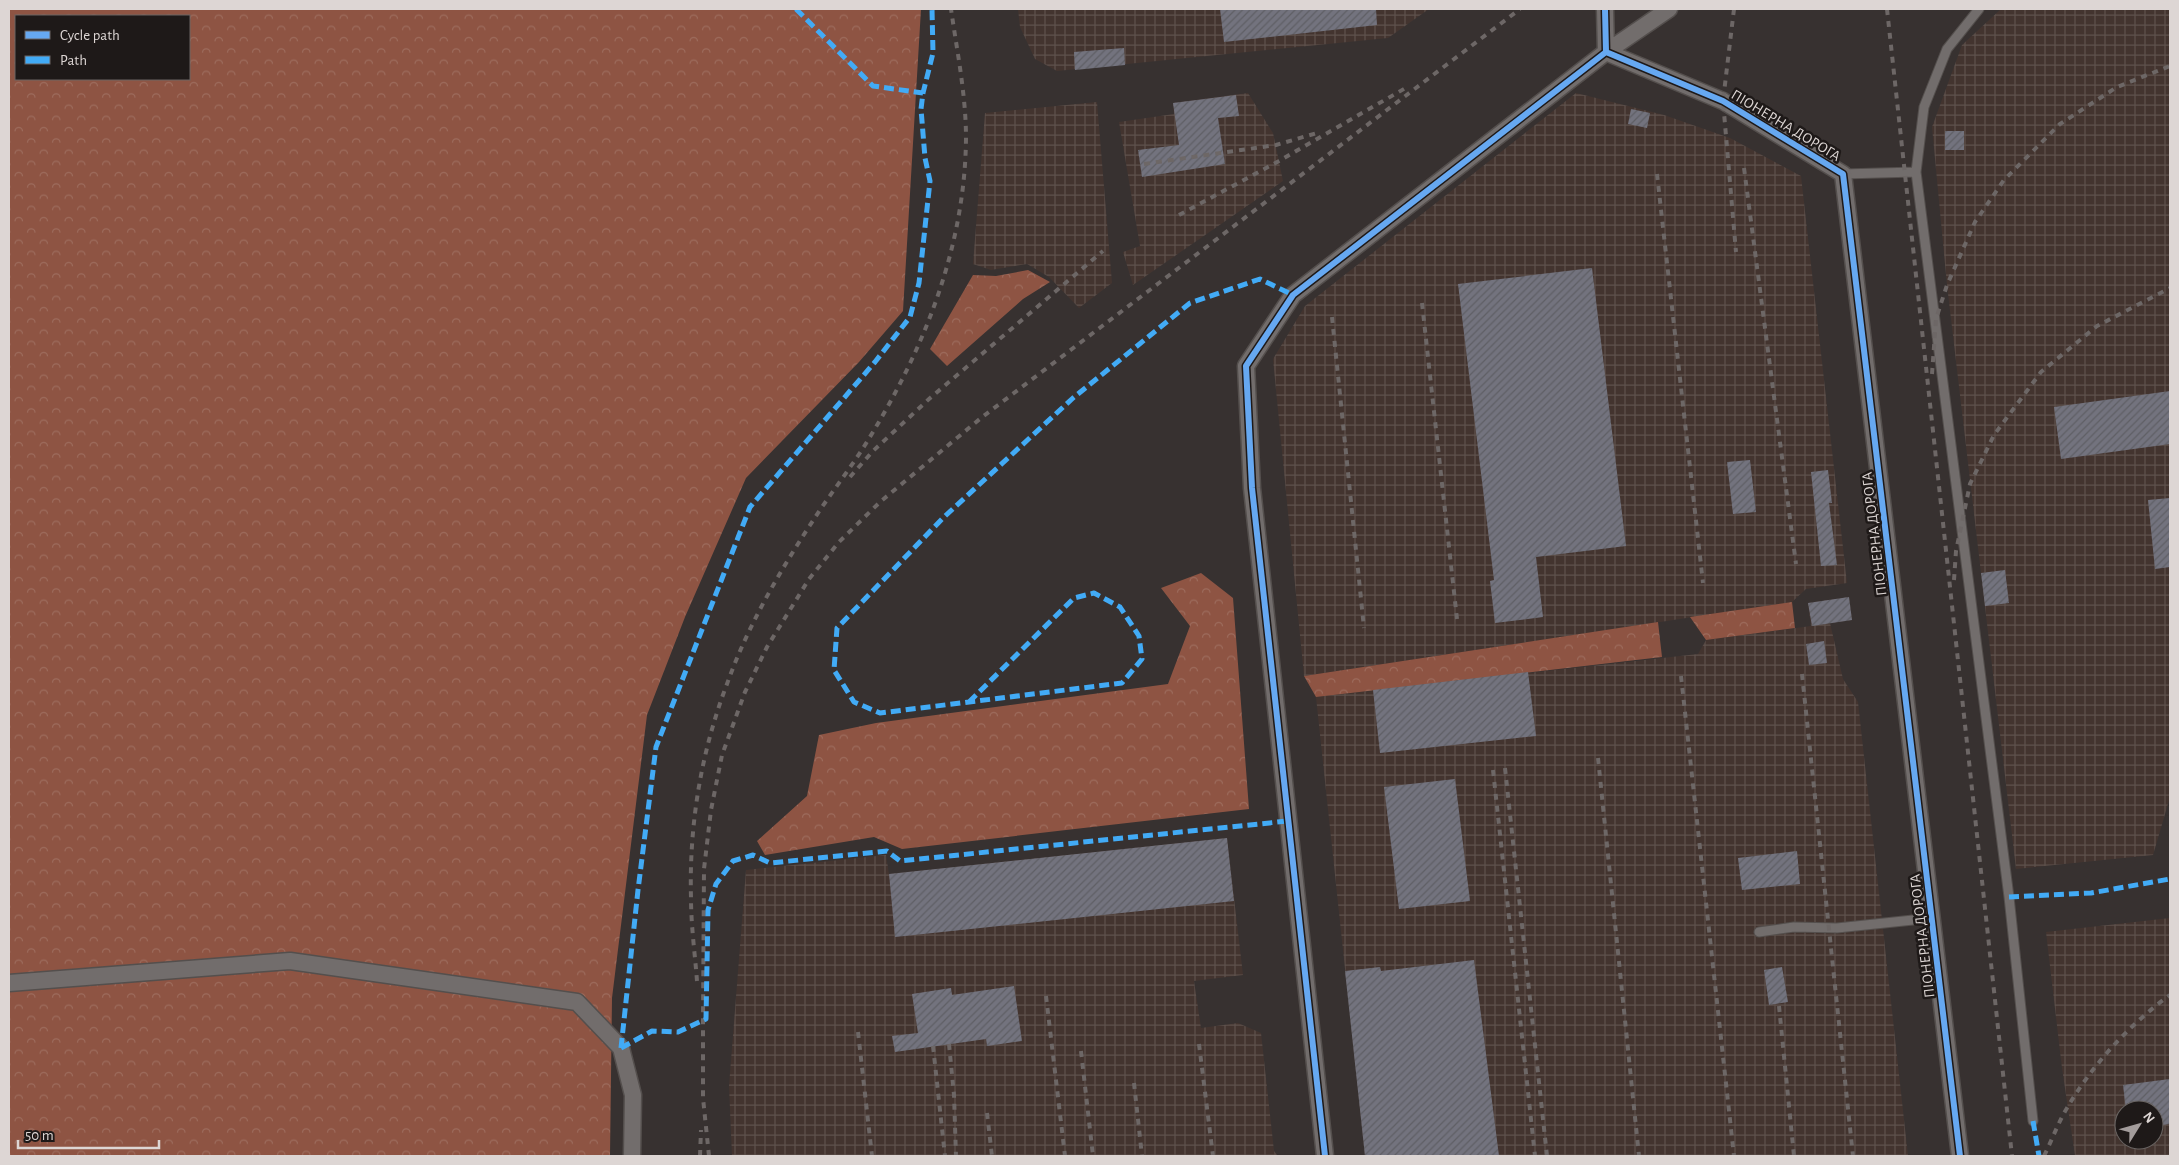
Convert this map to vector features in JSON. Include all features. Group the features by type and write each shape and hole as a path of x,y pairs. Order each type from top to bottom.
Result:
{"street":[{"path":"1605,9 1606,52"},
{"path":"1325,1156 1252,488 1246,366 1293,295 1606,52 1669,9"},
{"name":"ПІОНЕРНА ДОРОГА","path":"1606,52 1723,101 1843,174 1960,1156"},
{"path":"9,983 290,961 577,1002 621,1048 633,1095 632,1156"}],"lane":[{"path":"1979,9 1947,49 1924,107 1916,172 2008,887 2033,1121"},
{"path":"1843,174 1916,172"},
{"path":"1759,932 1794,927 1837,928 1932,918"}],"shaded area":[{"path":"1018,9 1429,9 1388,38 1057,71 1035,59 1020,27"},
{"path":"2001,9 2170,9 2170,797 2153,855 2016,869 1947,285 1932,127 1962,45"},
{"path":"1248,93 1273,133 1283,181 1133,285 1123,252 1140,246 1119,122 1174,114 1173,103"},
{"path":"1576,93 1664,115 1730,138 1801,176 1847,583 1806,589 1792,602 1304,676 1273,359 1305,306"},
{"path":"1097,102 1112,283 1079,308 1049,277 1027,264 991,270 973,264 985,113"},
{"path":"1849,597 1852,620 1830,623 1843,679 1858,702 1908,1156 1365,1156 1316,697 1698,654 1706,640 1811,626 1808,603"},
{"path":"1227,838 1243,975 1194,981 1201,1028 1238,1023 1261,1033 1274,1151 1278,1156 732,1156 729,1086 746,870 886,855 889,874"},
{"path":"2170,918 2170,1156 2075,1156 2062,1068 2046,932"}],"green space":[{"path":"9,9 921,9 903,311 859,362 746,478 685,617 647,715 612,998 610,1156 9,1156"},
{"path":"1028,270 1050,282 1023,299 947,366 930,349 973,275 996,276"},
{"path":"1201,573 1233,598 1249,809 902,849 874,837 765,855 757,841 807,796 819,735 876,723 1168,684 1190,626 1161,588"},
{"path":"1792,602 1795,628 1706,640 1690,617"},
{"path":"1658,622 1662,657 1316,697 1304,676"}],"building":[{"path":"1220,9 1376,9 1377,25 1224,42"},
{"path":"1124,48 1125,65 1075,70 1074,52"},
{"path":"1236,95 1239,116 1218,118 1225,164 1142,177 1138,150 1179,145 1173,103"},
{"path":"1631,109 1650,113 1647,128 1628,124"},
{"path":"1945,131 1964,131 1964,150 1945,150"},
{"path":"1592,268 1626,546 1536,557 1543,617 1495,623 1490,581 1494,580 1458,284"},
{"path":"2170,391 2170,444 2061,459 2054,407"},
{"path":"1750,460 1756,512 1733,514 1727,462"},
{"path":"1828,470 1832,503 1829,503 1837,565 1821,566 1811,472"},
{"path":"2170,498 2170,567 2155,569 2148,500"},
{"path":"2005,570 2009,603 1985,606 1981,573"},
{"path":"1849,597 1852,620 1812,626 1808,603"},
{"path":"1824,641 1827,663 1809,665 1806,644"},
{"path":"1528,672 1536,736 1380,753 1373,690"},
{"path":"1455,779 1470,901 1399,909 1384,787"},
{"path":"1227,838 1234,901 895,937 889,874"},
{"path":"1797,851 1800,884 1742,890 1738,858"},
{"path":"1474,960 1499,1156 1365,1156 1345,971 1380,967 1381,971"},
{"path":"1782,967 1788,1002 1769,1005 1764,970"},
{"path":"1014,986 1022,1041 987,1046 986,1039 895,1052 892,1036 918,1033 912,994 951,988 952,995"},
{"path":"2170,1079 2170,1124 2164,1125 2164,1100 2125,1100 2123,1085"}],"railway":[{"path":"697,981 691,908 692,843 704,762 718,710 736,661 768,594 820,510 865,445 905,373 937,298 949,259 958,220 964,179 966,138 963,89 951,9"},
{"path":"709,1156 703,1098 703,1021 704,869 711,810 722,755 745,692 767,647 809,579 839,542 880,502 981,418 1520,9"},
{"path":"1734,9 1723,101 1736,252"},
{"path":"1887,9 2012,1156"},
{"path":"1932,374 1936,319 1947,285 1975,222 2004,180 2060,124 2117,87 2170,66"},
{"path":"1179,215 1279,161 1409,86"},
{"path":"1144,164 1276,145 1317,133"},
{"path":"1744,168 1796,564"},
{"path":"1657,174 1703,583"},
{"path":"850,477 873,451 929,399 1103,251"},
{"path":"1954,580 1956,551 1970,484 1994,435 2041,372 2097,326 2170,288"},
{"path":"1422,303 1457,619"},
{"path":"1332,317 1364,628"},
{"path":"1802,674 1853,1156"},
{"path":"1681,676 1734,1156"},
{"path":"1598,758 1639,1156"},
{"path":"1505,768 1547,1156"},
{"path":"1493,770 1535,1156"},
{"path":"2044,1156 2064,1114 2088,1076 2127,1032 2170,995"},
{"path":"1046,996 1065,1156"},
{"path":"1779,1006 1794,1156"},
{"path":"858,1032 872,1156"},
{"path":"949,1044 954,1095 956,1156"},
{"path":"1199,1044 1213,1156"},
{"path":"933,1046 945,1156"},
{"path":"1081,1051 1093,1156"},
{"path":"1134,1083 1142,1156"},
{"path":"987,1113 992,1156"},
{"path":"700,1156 701,1130"}],"marked path":[{"path":"796,9 873,86 923,93"},
{"path":"621,1048 656,747 750,507 875,362 910,317 919,283 930,181 925,158 921,109 933,53 932,9"},
{"path":"969,702 1074,598 1094,593 1120,607 1139,636 1142,659 1122,683 880,713 854,702 834,670 837,628 943,518 1073,398 1190,303 1260,279 1293,295"},
{"path":"621,1048 652,1031 678,1032 706,1019 708,910 716,884 733,861 753,855 770,863 887,851 900,861 1288,821"},
{"path":"2009,897 2091,893 2170,879"},
{"path":"2033,1121 2039,1156"}],"cycle path":[{"path":"1325,1156 1252,488 1246,366 1293,295 1606,52 1605,9"},
{"path":"1606,52 1723,101 1843,174 1960,1156"}]}
